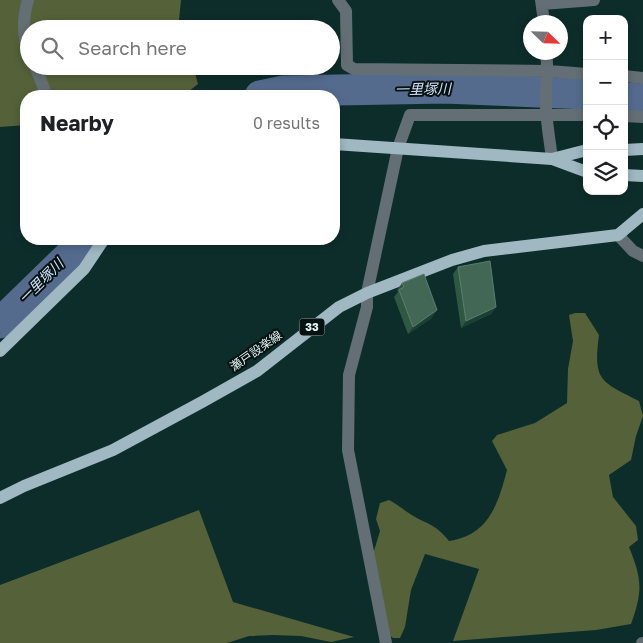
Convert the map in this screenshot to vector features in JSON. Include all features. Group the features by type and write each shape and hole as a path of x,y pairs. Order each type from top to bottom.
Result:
{"main road":[{"path":"340,144 552,159 583,171"},
{"path":"628,150 643,149"},
{"path":"552,159 583,151"},
{"path":"628,175 643,176"},
{"path":"618,235 643,214"},
{"name":"瀬戸設楽線","path":"0,498 24,486 113,450 202,402 257,371 339,307 366,292 452,260 484,251 618,235"},
{"path":"0,351 84,269 100,245"}],"street":[{"path":"25,20 28,0"},
{"path":"338,0 346,11 347,65 354,69 583,74"},
{"path":"543,15 542,2 594,0"},
{"path":"547,60 546,109 552,159"},
{"path":"39,75 45,90"},
{"path":"628,76 643,78"},
{"path":"386,643 348,450 349,375 367,307 366,292 398,148 410,115 546,109 583,114"},
{"path":"628,116 643,117"},
{"path":"618,235 633,251 643,256"}],"green space":[{"path":"0,0 181,0 179,20 20,20 20,75 196,75 198,84 190,90 20,90 20,125 0,127"},
{"path":"585,313 599,335 597,362 602,378 615,389 639,401 643,416 631,460 609,475 613,497 636,526 638,540 629,547 639,577 639,594 631,624 596,630 453,641 479,569 425,554 411,590 405,627 400,638 393,638 386,632 373,554 380,531 376,519 380,503 389,500 393,502 413,516 438,529 449,541 463,538 483,525 490,516 500,495 507,470 492,441 497,435 535,423 567,403 568,369 573,341 569,315"},
{"path":"199,510 233,602 354,637 331,642 301,636 273,635 249,636 227,643 0,643 0,585"}],"building":[{"path":"490,261 496,307 466,321 458,267"},
{"path":"424,274 437,310 413,327 399,290 404,287 402,283"}],"waterway":[{"name":"一里塚川","path":"338,90 445,88 583,94"},
{"name":"一里塚川","path":"628,98 643,99"},
{"name":"一里塚川","path":"0,323 78,245"}]}
